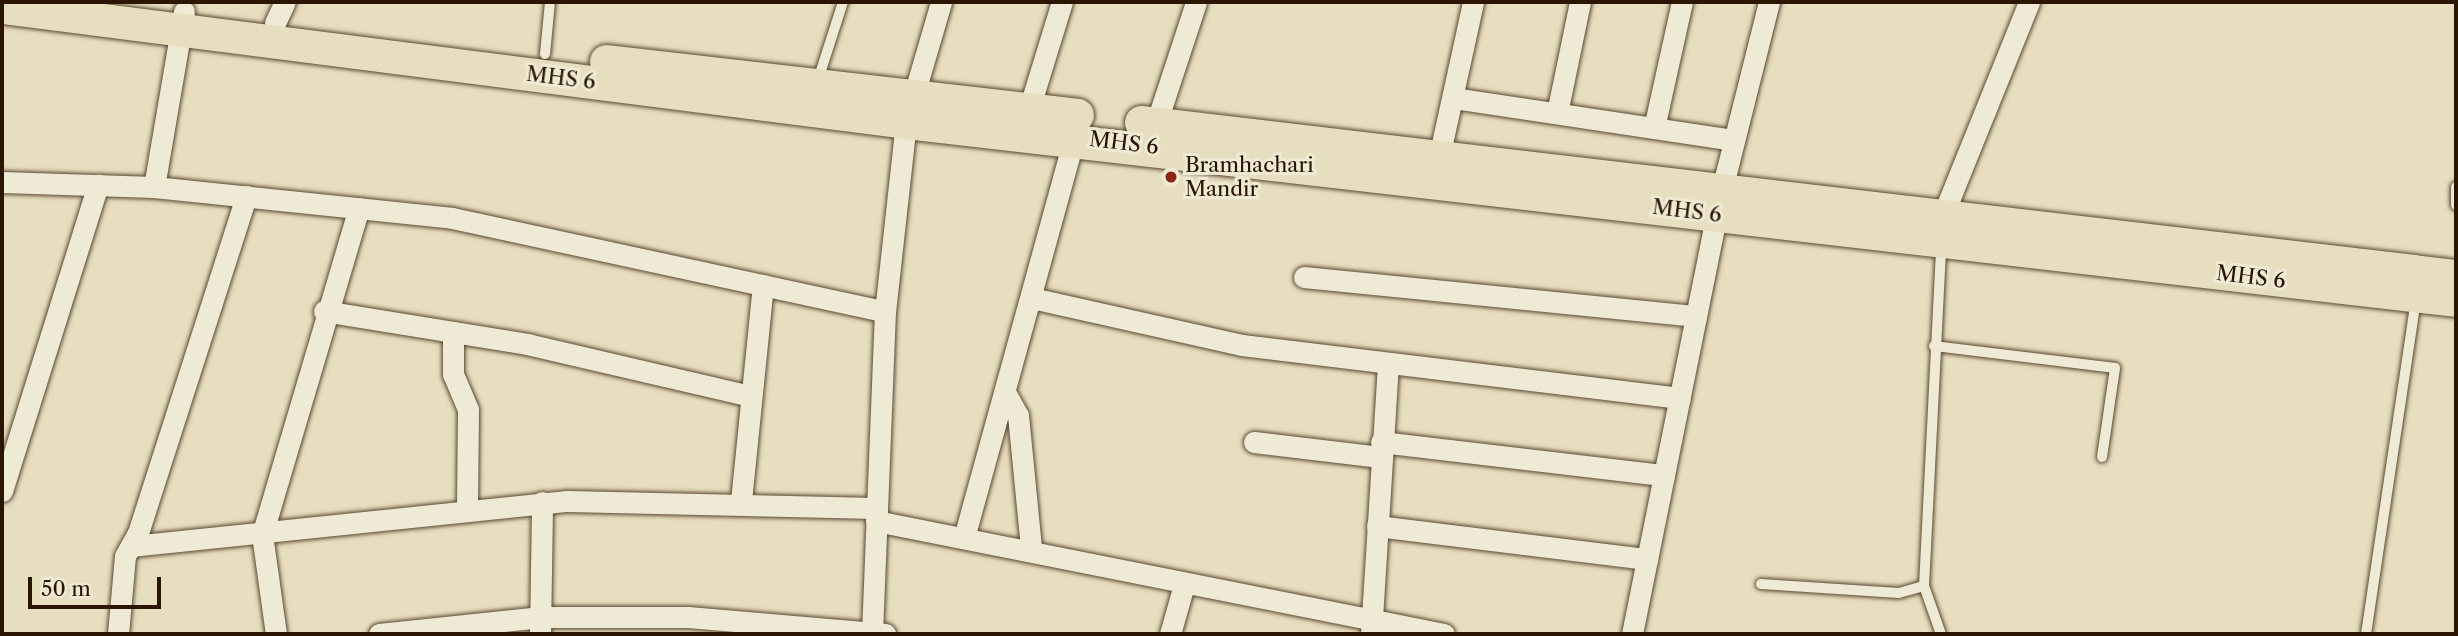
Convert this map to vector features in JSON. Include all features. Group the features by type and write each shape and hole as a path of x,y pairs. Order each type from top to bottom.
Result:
{"main road":[{"path":"96,2 183,20 280,12 545,54 817,85 909,109 1029,110 1078,126 1156,124 1439,157 1719,202 2418,284 2456,300"},
{"name":"MHS 6","path":"2,7 183,20 909,109 1078,126 1719,202"},
{"path":"2418,284 2456,276"}],"street":[{"path":"379,634 540,625 877,634 876,514 885,312 909,109 942,2"},
{"path":"1029,110 1062,2"},
{"path":"1156,124 1196,2"},
{"path":"1439,157 1473,2"},
{"path":"1557,113 1580,2"},
{"path":"1654,128 1682,2"},
{"path":"1632,634 1719,202 1769,2"},
{"path":"1942,228 2029,2"},
{"path":"155,187 183,20"},
{"path":"1452,98 1734,140"},
{"path":"965,534 1078,126"},
{"path":"2,182 155,187 452,218 885,312"},
{"path":"2,491 98,185"},
{"path":"118,634 118,584 246,196"},
{"path":"276,634 262,535 324,311 359,208"},
{"path":"1304,277 1696,316"},
{"path":"741,501 763,285"},
{"path":"1032,298 1242,345 1388,365 1680,398"},
{"path":"324,311 453,332 751,396"},
{"path":"453,332 453,374 468,410 467,510"},
{"path":"1371,628 1380,449 1388,365"},
{"path":"1005,392 1019,421 1031,547"},
{"path":"1254,442 1380,449 1664,475"},
{"path":"131,546 262,535 542,502 741,501 876,514 1031,547 1371,628 1444,634"},
{"path":"540,625 542,502"},
{"path":"1377,526 1647,559"},
{"path":"1170,634 1184,585"}],"lane":[{"path":"545,54 550,2"},
{"path":"817,85 843,2"},
{"path":"2456,187 2456,205"},
{"path":"1941,634 1924,586 1942,228"},
{"path":"2366,634 2418,284"},
{"path":"1934,346 2115,368 2102,457"},
{"path":"1761,584 1899,593 1924,586"}],"place":[{"name":"Bramhachari Mandir","path":"1171,177"}]}
